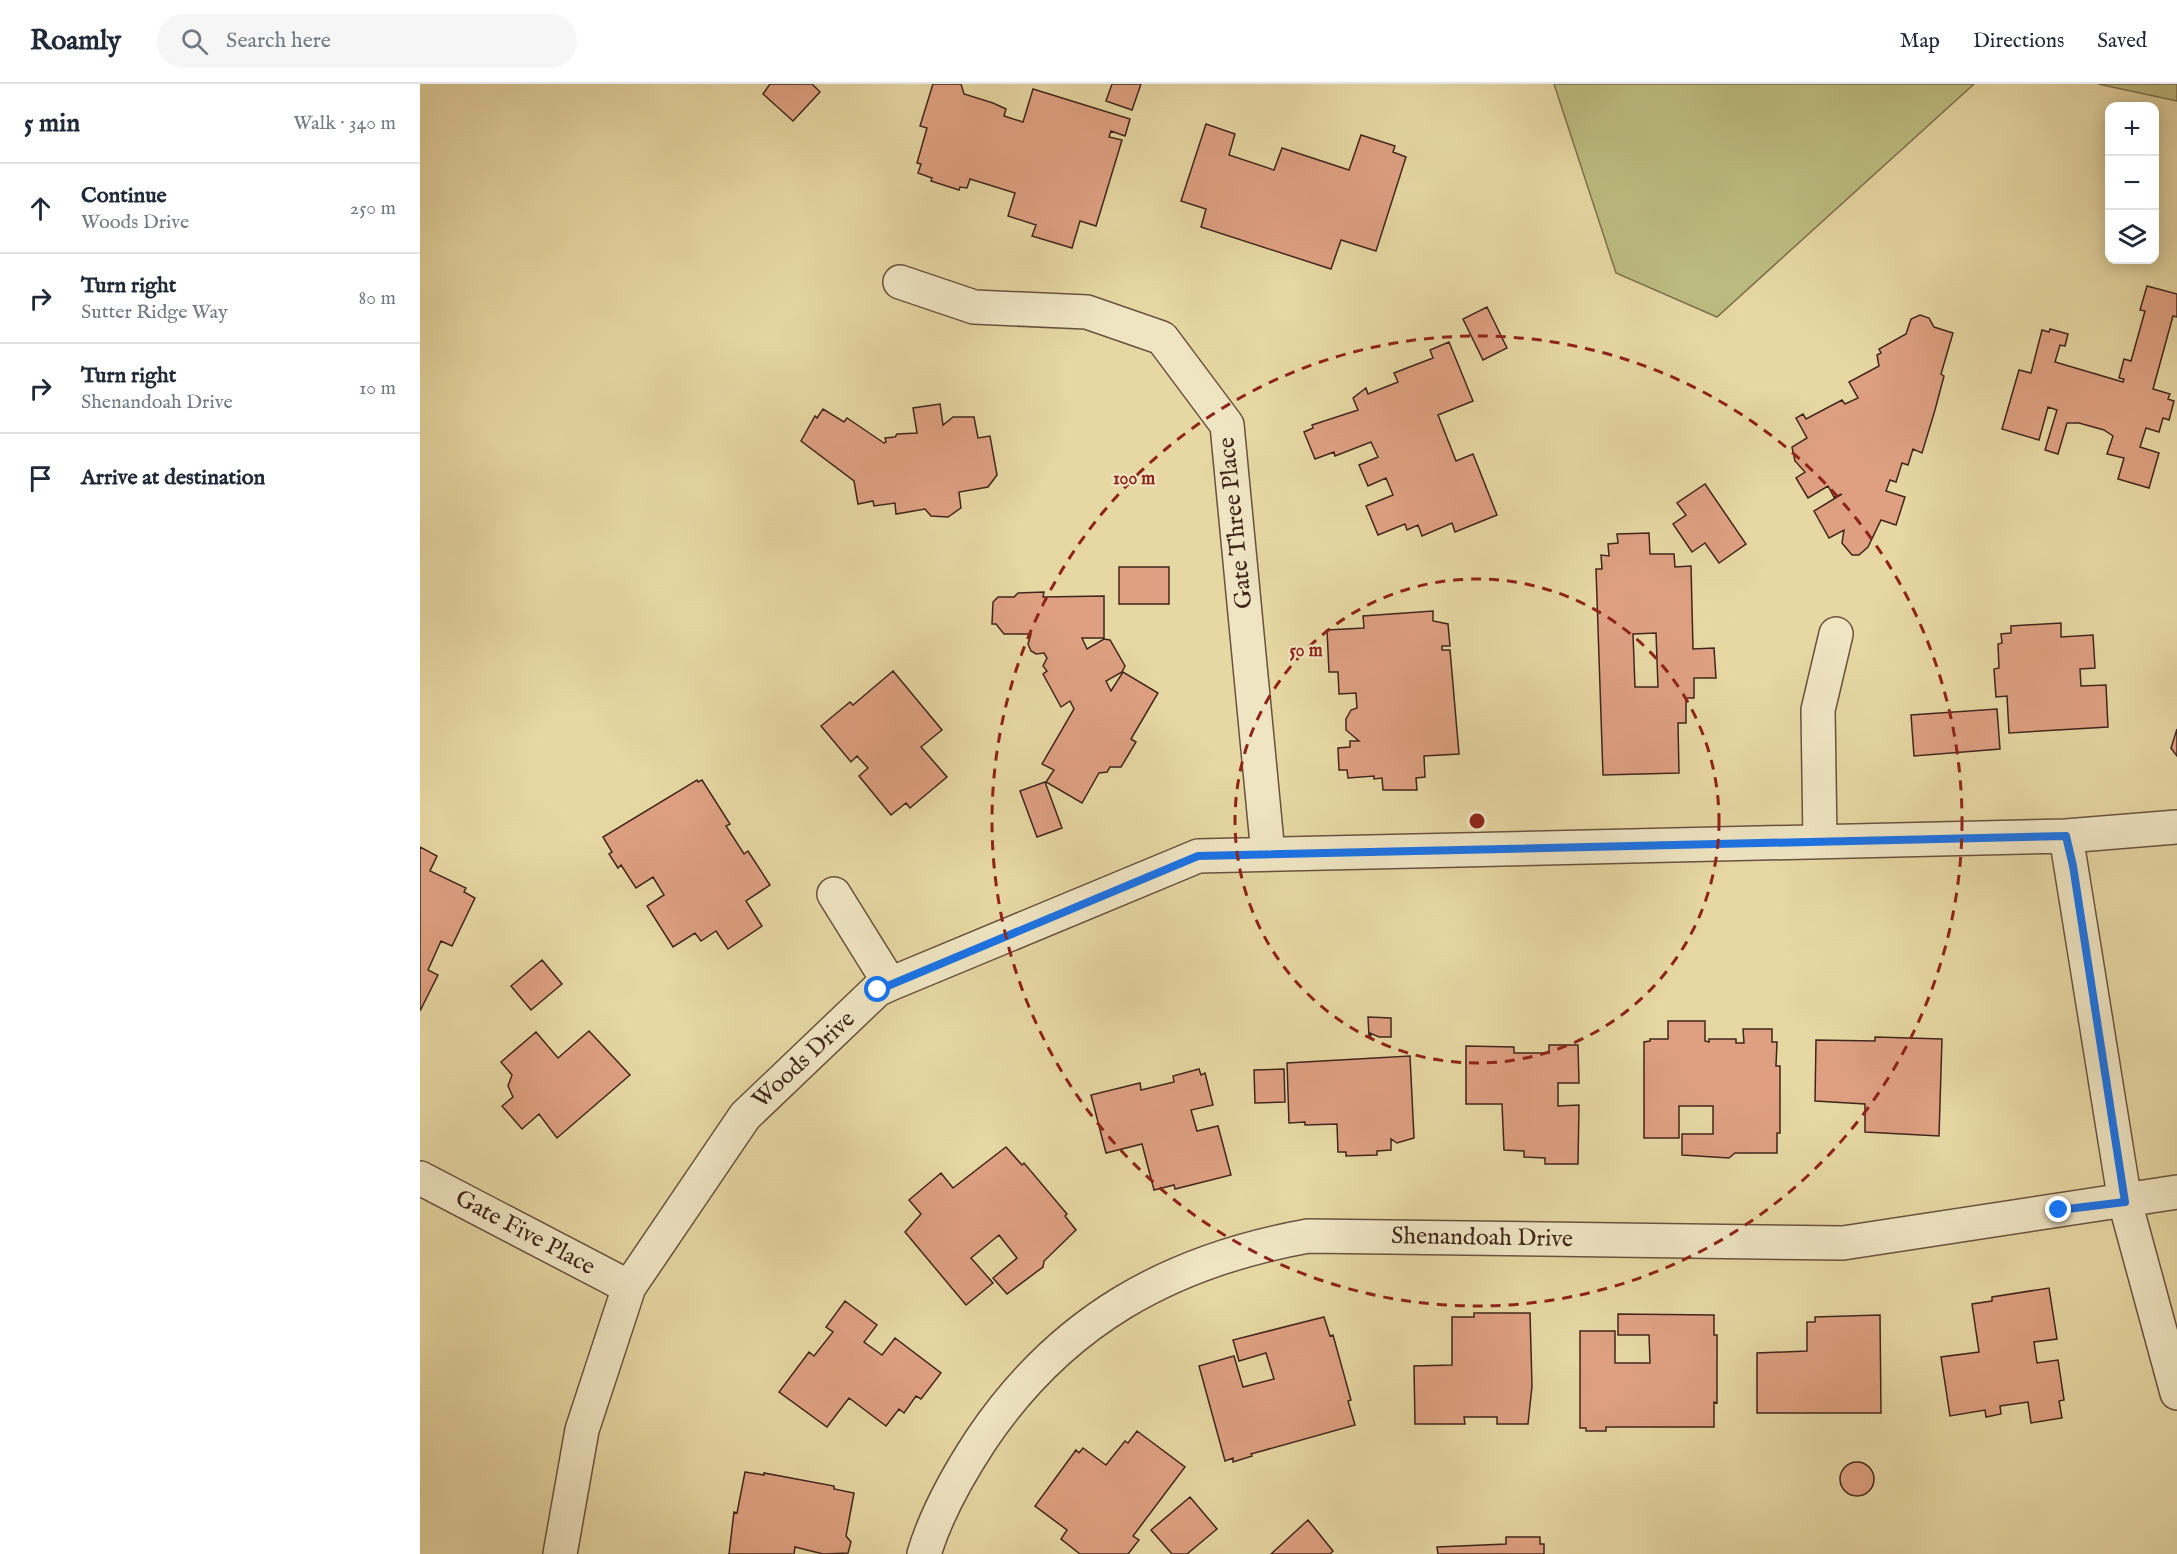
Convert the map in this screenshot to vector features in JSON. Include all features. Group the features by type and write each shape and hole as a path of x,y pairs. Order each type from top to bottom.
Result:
{"street":[{"name":"Gate Three Place","path":"900,282 974,307 1087,312 1162,338 1227,425 1268,854"},
{"path":"1820,841 1818,710 1836,634"},
{"name":"Woods Drive","path":"561,1554 582,1430 629,1287 745,1116 878,990 890,984 1198,856 2066,836 2177,827"},
{"path":"2066,836 2073,866 2125,1202 2177,1393"},
{"path":"834,894 890,984"},
{"name":"Gate Five Place","path":"420,1178 629,1287"},
{"name":"Shenandoah Drive","path":"924,1554 944,1503 968,1460 995,1419 1037,1370 1096,1319 1135,1294 1219,1257 1263,1244 1308,1236 1843,1243 2125,1202 2177,1192"}],"green space":[{"path":"1554,84 1974,84 1717,317 1616,273"},
{"path":"2098,84 2177,84 2177,101"}],"building":[{"path":"770,84 812,84 820,92 793,121 763,94"},
{"path":"933,84 961,84 964,94 1006,109 1004,116 1023,122 1033,89 1130,119 1125,136 1111,131 1109,137 1122,140 1096,226 1080,221 1072,248 1032,236 1036,225 1008,216 1015,193 970,179 967,188 960,187 959,190 931,181 932,178 918,173 921,164 917,163 927,128 920,126"},
{"path":"1112,84 1141,84 1132,110 1106,101"},
{"path":"1206,124 1235,134 1229,155 1274,170 1282,148 1349,170 1361,135 1395,146 1393,152 1406,157 1376,251 1341,240 1331,269 1201,227 1206,209 1181,201"},
{"path":"2147,286 2177,294 2177,317 2173,316 2153,389 2170,394 2168,399 2174,401 2169,420 2163,418 2159,432 2146,428 2140,447 2159,453 2149,488 2118,479 2124,458 2107,454 2113,436 2104,430 2079,423 2067,423 2058,454 2045,450 2057,410 2048,407 2039,440 2002,429 2019,370 2031,373 2042,330 2049,332 2050,329 2068,334 2065,346 2060,345 2055,362 2123,382 2124,379 2119,378 2124,359 2131,361 2145,311 2140,310"},
{"path":"1487,307 1507,348 1483,360 1463,319"},
{"path":"1920,315 1929,318 1934,327 1953,333 1941,374 1944,376 1935,410 1922,453 1913,449 1908,465 1902,463 1896,482 1890,480 1886,491 1905,497 1896,525 1881,520 1868,547 1859,555 1852,555 1842,543 1844,530 1829,538 1814,511 1842,494 1834,497 1828,486 1808,498 1796,478 1805,472 1795,461 1792,447 1807,438 1796,418 1803,414 1806,419 1842,400 1845,404 1858,398 1849,382 1879,366 1877,355 1881,353 1879,349 1906,334 1911,319"},
{"path":"1449,342 1473,401 1438,415 1456,461 1473,454 1497,515 1455,532 1452,523 1422,536 1418,525 1407,530 1405,524 1378,535 1366,506 1393,495 1386,478 1368,486 1359,465 1378,457 1371,442 1335,456 1334,452 1315,459 1304,432 1313,428 1312,425 1358,410 1353,398 1366,388 1368,394 1398,382 1394,373 1433,358 1430,350"},
{"path":"940,404 943,425 953,417 974,417 978,438 990,436 997,475 988,487 959,492 961,508 948,517 931,516 925,509 896,514 895,503 874,506 873,501 858,504 854,481 801,441 815,416 817,418 823,409 844,422 847,418 884,443 885,438 895,437 897,434 917,433 913,408"},
{"path":"1705,484 1746,544 1719,563 1705,543 1692,552 1673,524 1686,515 1677,503"},
{"path":"1649,533 1650,554 1674,554 1675,567 1691,566 1693,649 1714,648 1716,678 1694,678 1694,698 1686,698 1686,723 1678,723 1679,773 1603,775 1596,569 1602,569 1601,555 1609,556 1608,544 1618,543 1617,534","holes":["1656,633 1658,687 1635,687 1633,634"]},
{"path":"1119,567 1169,567 1169,604 1119,604"},
{"path":"1044,592 1043,597 1104,596 1104,638 1082,638 1087,649 1104,639 1110,640 1125,666 1122,672 1106,681 1111,691 1123,672 1158,693 1131,739 1136,742 1121,767 1110,767 1107,772 1099,773 1082,803 1046,782 1054,770 1042,764 1074,709 1070,701 1061,707 1043,674 1047,671 1043,666 1047,658 1044,653 1036,654 1031,651 1028,644 1031,634 1004,634 996,624 992,624 993,602 998,597 1014,597 1018,593"},
{"path":"1433,611 1433,621 1448,624 1450,646 1442,646 1442,650 1450,650 1459,754 1424,756 1425,777 1416,778 1417,790 1383,790 1382,778 1374,779 1374,776 1348,778 1347,770 1339,770 1338,748 1350,747 1350,741 1359,741 1346,730 1346,719 1351,710 1357,708 1356,693 1339,694 1338,672 1329,672 1327,630 1364,628 1363,616"},
{"path":"2061,623 2061,637 2093,635 2095,668 2080,669 2081,686 2106,685 2108,727 2009,733 2007,696 1996,697 1994,669 1999,668 1998,644 2002,643 2001,634 2011,633 2011,626"},
{"path":"893,671 942,730 921,747 947,777 910,808 906,803 891,815 859,776 868,768 857,756 851,762 821,726 850,702 853,705"},
{"path":"1997,709 2000,749 1914,756 1911,715"},
{"path":"2177,729 2177,756 2171,748"},
{"path":"697,780 698,782 702,780 730,824 726,826 744,854 748,851 770,885 746,901 762,926 728,949 716,931 701,941 695,933 673,947 647,906 664,895 653,877 636,888 621,865 618,868 609,854 612,852 603,837"},
{"path":"1045,782 1062,828 1037,837 1020,791"},
{"path":"420,847 437,856 430,871 466,888 464,892 475,898 452,946 441,941 428,970 438,975 420,1011"},
{"path":"542,960 562,984 531,1010 511,986"},
{"path":"1368,1017 1391,1018 1391,1037 1379,1037 1370,1033 1371,1037 1369,1037"},
{"path":"1668,1021 1705,1021 1705,1041 1709,1042 1709,1039 1736,1039 1736,1043 1744,1043 1743,1029 1772,1029 1772,1042 1777,1042 1776,1066 1780,1066 1780,1133 1777,1133 1777,1153 1735,1153 1729,1158 1682,1155 1682,1134 1713,1134 1713,1106 1679,1106 1679,1138 1644,1138 1644,1042 1650,1039 1668,1039"},
{"path":"589,1031 630,1075 557,1138 539,1114 522,1129 502,1106 513,1097 508,1086 512,1075 501,1062 536,1032 558,1058"},
{"path":"1875,1037 1942,1039 1939,1136 1865,1132 1865,1104 1815,1101 1816,1040 1875,1041"},
{"path":"1549,1045 1578,1045 1579,1083 1558,1083 1558,1106 1579,1105 1578,1164 1545,1164 1545,1158 1524,1157 1524,1151 1504,1150 1502,1104 1466,1104 1466,1046 1514,1047 1514,1053 1549,1053"},
{"path":"1410,1056 1414,1138 1397,1143 1391,1139 1391,1150 1377,1151 1377,1155 1346,1156 1346,1152 1338,1152 1337,1124 1289,1123 1287,1063"},
{"path":"1199,1069 1201,1075 1205,1073 1213,1105 1191,1110 1197,1131 1218,1126 1231,1175 1175,1189 1174,1185 1154,1190 1142,1144 1106,1153 1091,1095 1140,1083 1141,1090 1174,1082 1173,1076"},
{"path":"1284,1069 1285,1102 1255,1103 1254,1070"},
{"path":"1006,1147 1022,1165 1024,1163 1067,1214 1065,1216 1076,1230 1044,1261 1043,1267 1007,1294 993,1278 1017,1258 999,1235 971,1258 993,1283 966,1305 905,1232 921,1214 909,1200 941,1173 953,1188"},
{"path":"2049,1288 2057,1339 2034,1342 2037,1363 2058,1360 2064,1400 2059,1401 2062,1418 2031,1423 2028,1402 2000,1406 2001,1414 1986,1417 1985,1410 1950,1416 1941,1357 1979,1352 1972,1304 1992,1301 1992,1297"},
{"path":"845,1301 877,1325 864,1342 882,1355 895,1338 941,1373 921,1399 916,1396 904,1413 899,1409 886,1426 849,1398 827,1427 779,1392 809,1352 814,1356 833,1332 826,1327"},
{"path":"1474,1313 1530,1313 1532,1386 1528,1424 1497,1424 1497,1417 1464,1417 1465,1424 1415,1424 1414,1366 1452,1365 1452,1317 1474,1317"},
{"path":"1618,1314 1714,1315 1714,1335 1717,1335 1717,1403 1714,1402 1714,1427 1606,1427 1606,1431 1586,1431 1586,1428 1580,1428 1580,1331 1615,1331 1615,1363 1650,1363 1649,1335 1618,1335"},
{"path":"1880,1315 1881,1413 1757,1413 1757,1353 1807,1351 1807,1322 1815,1322 1815,1317"},
{"path":"1324,1317 1330,1336 1333,1335 1351,1400 1348,1401 1355,1425 1251,1454 1252,1456 1233,1462 1233,1458 1225,1461 1199,1366 1234,1356 1243,1387 1274,1379 1266,1353 1239,1361 1233,1340"},
{"path":"1137,1431 1185,1467 1133,1536 1139,1540 1128,1554 1080,1554 1061,1539 1067,1530 1035,1506 1076,1450 1079,1453 1083,1448 1106,1465 1125,1441 1128,1443"},
{"path":"1857,1462 1869,1467 1874,1479 1869,1491 1857,1496 1845,1491 1840,1479 1845,1467"},
{"path":"745,1472 764,1475 764,1473 834,1486 834,1489 854,1493 846,1536 851,1542 848,1553 823,1554 795,1547 794,1554 729,1554 734,1512 737,1513"},
{"path":"1190,1497 1217,1529 1187,1554 1172,1554 1151,1530"},
{"path":"1308,1520 1333,1551 1330,1554 1271,1554"},
{"path":"1506,1537 1540,1537 1540,1544 1544,1544 1544,1554 1438,1554 1437,1547 1506,1544"}],"route":[{"path":"878,990 1198,856 2066,836 2073,866 2125,1202 2059,1210"}]}
